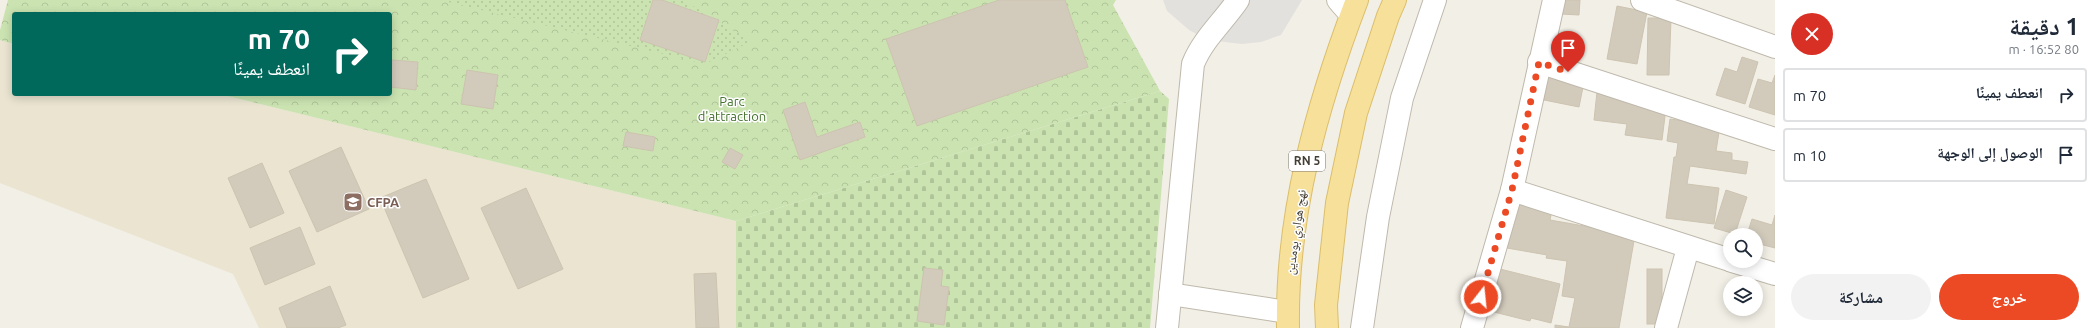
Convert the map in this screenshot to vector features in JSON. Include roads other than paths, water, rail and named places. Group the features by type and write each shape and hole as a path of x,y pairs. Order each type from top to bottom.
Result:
{"main road":[{"name":"RN 5","path":"1326,328 1326,306 1340,188 1356,113 1388,16 1395,0"},
{"name":"نهج هواري بومدين","path":"1287,320 1287,292 1292,238 1301,185 1349,5"}],"street":[{"path":"1167,328 1192,64 1203,42 1238,0"},
{"path":"1362,328 1378,217 1402,98 1435,0"},
{"path":"1472,328 1512,190 1539,62 1554,0"},
{"path":"1642,0 1775,47"},
{"path":"1539,62 1775,139"},
{"path":"1512,190 1723,259"},
{"path":"1666,328 1688,248"},
{"path":"1755,268 1775,274"},
{"path":"1170,294 1287,320"}],"place":[{"name":"CFPA","path":"353,202"}],"park label":[{"name":"Parc d'attraction","path":"732,108"}]}
